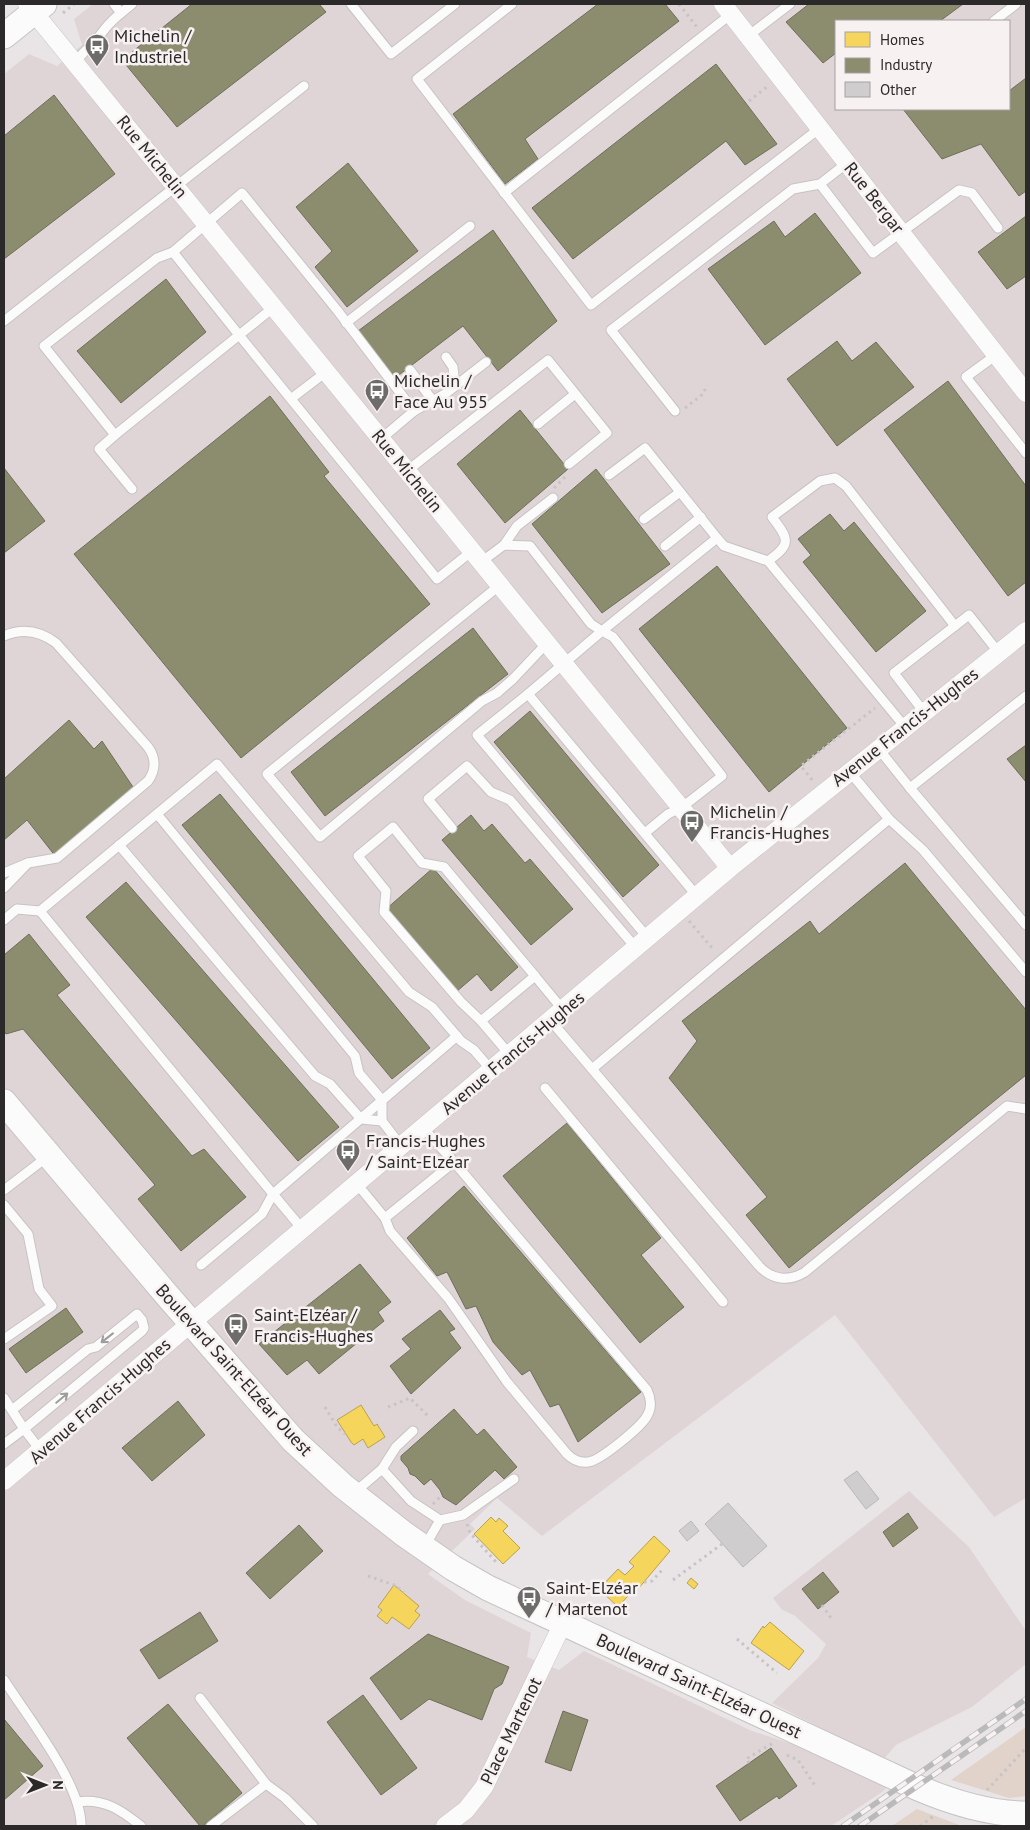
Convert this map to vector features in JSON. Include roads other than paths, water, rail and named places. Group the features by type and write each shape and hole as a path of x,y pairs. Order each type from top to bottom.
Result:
{"street":[{"path":"4,36 42,8"},
{"name":"Rue Michelin","path":"42,8 76,62 175,186 730,868"},
{"name":"Rue Bergar","path":"727,9 1026,393"},
{"name":"Avenue Francis-Hughes","path":"4,1481 424,1129 730,868 1026,631"},
{"name":"Boulevard Saint-Elzéar Ouest","path":"4,1102 279,1426 353,1494 424,1548 477,1582 925,1791 984,1810 1026,1814"},
{"name":"Place Martenot","path":"445,1826 466,1810 484,1787 563,1623"}],"lane":[{"path":"114,4 121,13"},
{"path":"76,62 84,50 98,38 103,28 132,4"},
{"path":"351,4 391,54 455,4"},
{"path":"512,4 417,79 591,305 820,128"},
{"path":"748,36 790,4"},
{"path":"995,20 1016,4"},
{"path":"504,193 727,9"},
{"path":"4,321 304,86"},
{"path":"674,411 611,330 793,189 820,184 846,163"},
{"path":"820,184 873,253 954,193 963,190 972,193 998,228"},
{"path":"115,435 44,346 157,258 173,252 242,193 414,410"},
{"path":"346,323 470,226"},
{"path":"173,252 273,379 292,398 437,579 477,557 504,545 530,546 591,624 613,638 722,776 681,808 668,814 644,833"},
{"path":"132,489 99,449 274,307"},
{"path":"996,355 966,377 1026,453"},
{"path":"446,357 453,367 455,386"},
{"path":"407,471 548,360 607,433 572,461"},
{"path":"381,439 414,410 433,401 486,362"},
{"path":"410,370 433,401"},
{"path":"292,398 326,372"},
{"path":"538,424 575,394"},
{"path":"609,475 645,448 724,546 768,561 905,727"},
{"path":"768,561 783,550 787,541 785,534 772,517 820,481 835,478 846,486 955,626"},
{"path":"644,519 680,492"},
{"path":"504,545 517,526 553,498"},
{"path":"665,546 701,517"},
{"path":"642,943 478,735 717,538"},
{"path":"500,586 267,774 320,836 482,701 497,693 547,643"},
{"path":"924,712 894,673 969,616 998,653"},
{"path":"4,636 20,632 33,632 45,636 56,643 148,747 154,759 154,768 148,780 57,858 28,863 4,873"},
{"path":"528,694 698,896"},
{"path":"910,788 1026,696"},
{"path":"878,748 1026,925"},
{"path":"4,920 17,909 40,911 217,764 409,992 432,1008 492,1071"},
{"path":"452,828 428,799 467,766 491,792 510,800 642,943"},
{"path":"849,771 888,819 923,850 1026,972"},
{"path":"157,814 355,1056 359,1073 382,1100 382,1121 402,1146"},
{"path":"592,1069 888,819"},
{"path":"510,1055 481,1021 461,1002 384,912 386,891 358,856 393,827 422,862 444,867 535,976 557,1015 592,1069 766,1273 781,1278 796,1276 805,1272 1007,1106 1026,1109"},
{"path":"119,845 315,1076 330,1084 361,1118 382,1121"},
{"path":"4,888 28,863"},
{"path":"40,911 303,1230"},
{"path":"481,1021 535,976"},
{"path":"201,1266 262,1214 273,1194 457,1036"},
{"path":"545,1088 723,1302"},
{"path":"357,1184 385,1218 390,1231 448,1298 507,1382 567,1454 574,1460 588,1462 604,1454 647,1416 650,1403 647,1390 424,1129"},
{"path":"4,1190 49,1156"},
{"path":"385,1218 454,1162"},
{"path":"4,1205 28,1234 39,1289 52,1306 4,1339"},
{"path":"4,1444 142,1331 144,1328 142,1320 137,1314 96,1347 88,1349 12,1410"},
{"path":"4,1398 41,1451"},
{"path":"353,1494 382,1469 396,1447 413,1430"},
{"path":"382,1469 411,1501 440,1520 463,1515 514,1479"},
{"path":"424,1548 440,1520"},
{"path":"4,1680 65,1774 77,1802 81,1826"},
{"path":"200,1698 266,1784 285,1798 313,1826"},
{"path":"211,1826 266,1784"},
{"path":"77,1802 87,1800 106,1803 124,1812 141,1826"}],"railway":[{"path":"843,1826 1026,1699"},
{"path":"860,1826 1026,1711"}],"place":[{"name":"Michelin / Industriel","path":"97,67"},
{"name":"Michelin / Face Au 955","path":"377,412"},
{"name":"Michelin / Francis-Hughes","path":"692,843"},
{"name":"Francis-Hughes / Saint-Elzéar","path":"348,1172"},
{"name":"Saint-Elzéar / Francis-Hughes","path":"236,1346"},
{"name":"Saint-Elzéar / Martenot","path":"529,1619"}]}
